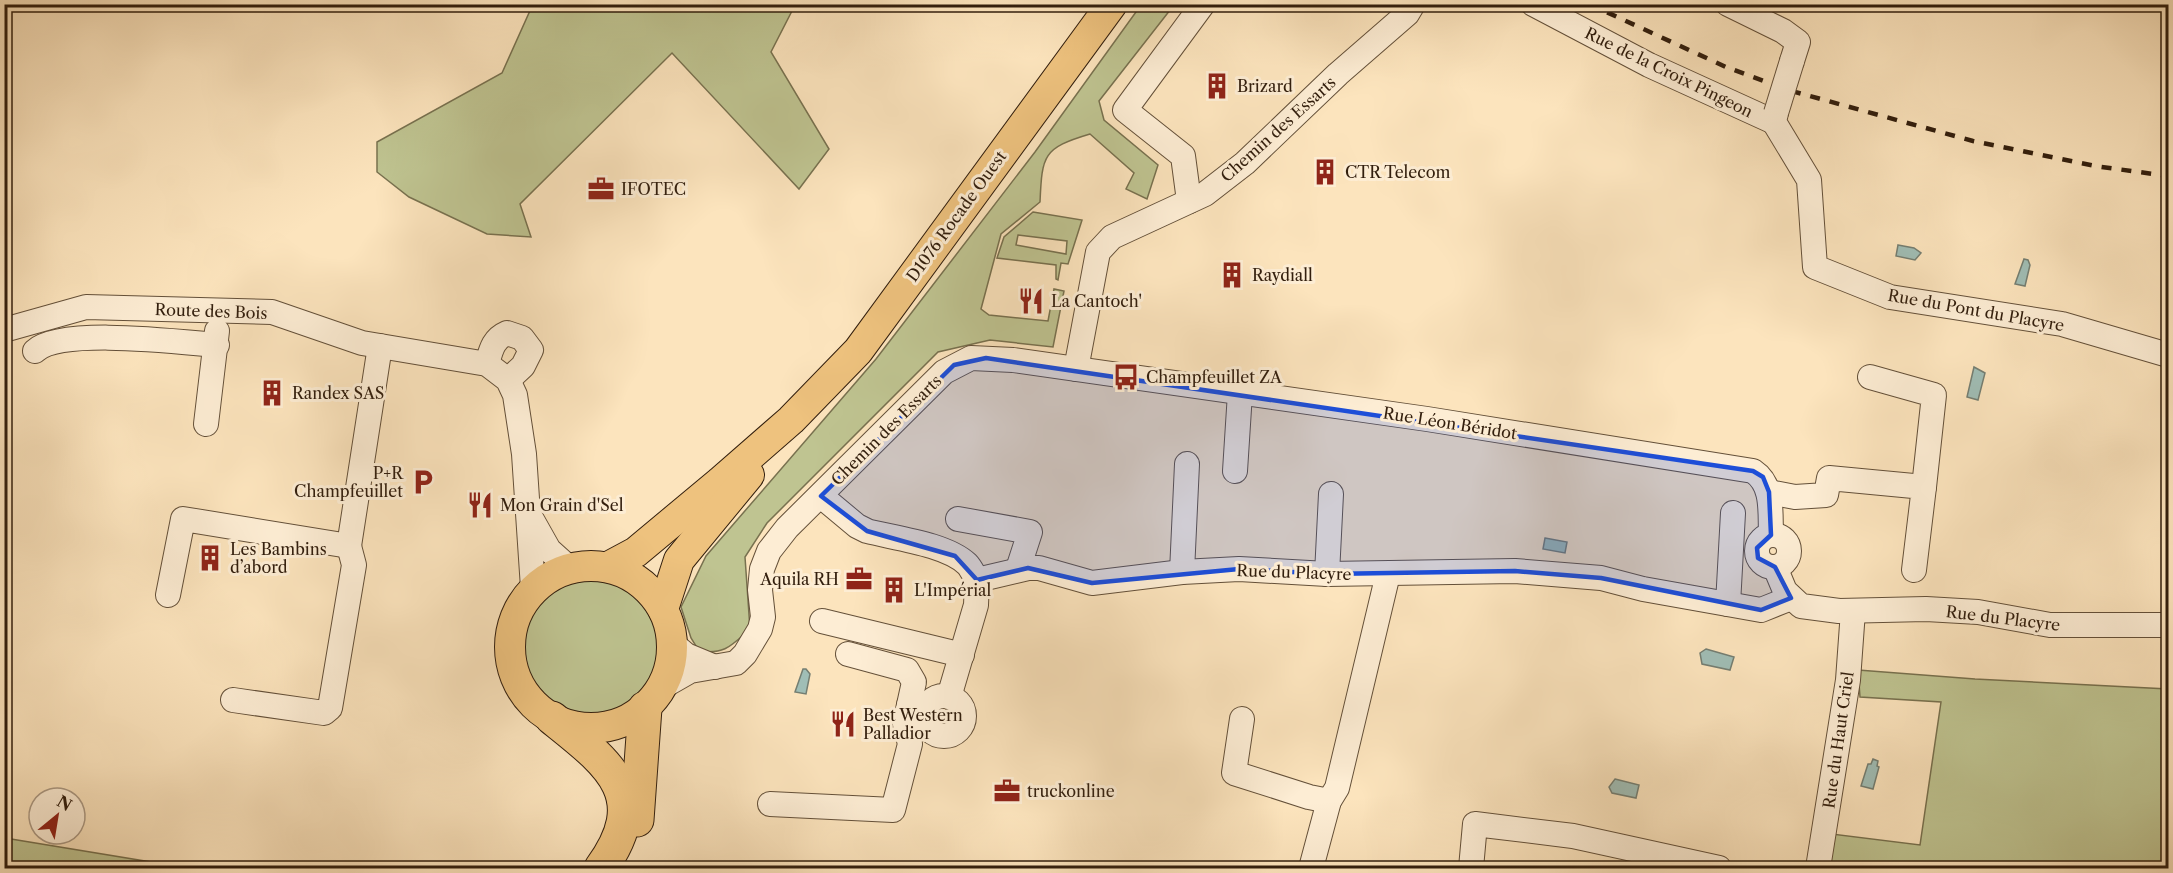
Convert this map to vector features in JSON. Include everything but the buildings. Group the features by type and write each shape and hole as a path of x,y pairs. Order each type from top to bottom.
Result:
{"highway":[{"path":"618,868 629,852 638,817 653,698"},
{"path":"552,718 609,766 623,794 624,814 620,836 602,868"}],"main road":[{"name":"D1076 Rocade Ouest","path":"791,420 858,351 1112,4"},
{"path":"608,567 636,552 791,420"},
{"path":"663,609 685,551 732,498 791,420"},
{"path":"588,565 608,567 630,575 649,590 663,609 672,644 670,666 653,698 624,721 600,728 575,727 552,718 532,703 517,682 510,658 510,633 518,609 534,588 550,576 569,568 588,565"}],"street":[{"path":"1189,201 1184,156 1125,110 1203,4"},
{"name":"Chemin des Essarts","path":"653,698 690,671 736,663 753,644 763,617 760,590 762,569 769,551 787,528 896,418 954,365 971,358 986,358 1076,369 1098,252 1112,237 1204,194 1245,163 1338,74 1407,14 1413,4"},
{"name":"Rue de la Croix Pingeon","path":"1533,4 1649,65 1775,117"},
{"path":"1728,4 1783,31 1797,42 1775,117"},
{"name":"Rue du Pont du Placyre","path":"1775,117 1809,180 1815,267 1890,297 2062,324 2169,355"},
{"name":"Route des Bois","path":"4,330 86,307 272,312 362,343 487,364"},
{"path":"206,424 217,345 219,311"},
{"path":"508,380 529,358 531,350 522,338 507,333 499,337 493,345 487,364 508,380 515,395 521,426 534,588"},
{"path":"35,351 43,344 84,338 154,339 217,345"},
{"path":"233,700 324,713 330,708 354,566 350,546 380,346"},
{"name":"Rue Léon Béridot","path":"1076,369 1427,419 1743,469 1753,471 1763,477 1768,492"},
{"path":"1870,377 1934,395 1914,570"},
{"path":"1235,471 1240,393"},
{"path":"1182,572 1187,464"},
{"path":"1796,602 1785,591 1775,567 1765,565 1758,558 1757,548 1762,539 1771,535 1768,492 1795,497 1826,495 1829,478 1924,487"},
{"path":"1327,574 1331,494"},
{"path":"821,496 867,531 935,548 967,564 977,580 976,605 949,697"},
{"path":"1728,604 1733,513"},
{"path":"528,514 549,550 569,568"},
{"path":"168,595 183,519 350,546"},
{"path":"958,519 1030,531 1018,569"},
{"name":"Rue du Placyre","path":"977,580 1018,569 1039,568 1092,583 1182,572 1239,569 1327,574 1515,571 1601,578 1642,589 1761,610 1796,602 1853,611 1917,609 1978,612 2050,625 2169,625"},
{"path":"1311,868 1329,801 1337,788 1388,574"},
{"name":"Rue du Haut Criel","path":"1818,868 1848,680 1853,611"},
{"path":"822,621 962,655"},
{"path":"672,644 686,655 717,668"},
{"path":"770,804 893,810 910,744 905,724 917,707 938,697 949,697 955,700 963,711 962,724 953,734 940,736 934,733 917,707 914,682 907,670 848,654"},
{"path":"1242,719 1234,772 1309,797 1329,801"},
{"path":"1471,868 1475,824 1573,836 1628,859 1719,868"}],"highlighted area":[{"path":"986,358 1753,471 1763,477 1769,492 1771,535 1757,548 1758,558 1775,567 1791,598 1761,610 1601,578 1515,571 1327,574 1239,569 1092,583 1028,568 977,580 955,556 867,531 821,496 954,365"}],"green space":[{"path":"533,4 795,5 771,52 829,149 799,189 672,53 520,204 531,237 487,234 409,197 377,172 377,142 502,73"},
{"path":"1141,5 1174,5 1099,101 1104,120 1158,165 1147,199 1126,189 1134,173 1090,134 1054,149 1044,164 1040,202 1001,234 981,309 989,315 1048,321 1054,289 1064,291 1053,347 990,340 938,352 767,523 745,557 750,629 728,648 715,652 699,651 691,638 681,607 706,556 876,359 1035,152"},
{"path":"1033,212 1082,220 1068,264 1061,263 1058,280 1056,279 1056,265 997,258 1004,237","holes":["1018,235 1067,241 1066,254 1016,245"]},
{"path":"589,577 616,582 639,598 655,621 660,648 655,675 639,698 616,714 589,719 562,714 539,698 523,675 518,648 523,621 539,598 562,582"},
{"path":"1858,670 1975,679 2168,689 2168,868 1829,868 1832,834 1920,845 1941,702 1860,697"},
{"path":"5,838 27,842 27,846 54,846 157,863 162,868 5,868"}],"water":[{"path":"1898,245 1914,248 1921,253 1915,260 1896,256"},
{"path":"2024,259 2028,260 2030,265 2025,286 2015,284"},
{"path":"1974,367 1985,373 1978,400 1967,397"},
{"path":"1545,538 1567,542 1565,553 1543,549"},
{"path":"1706,649 1734,657 1730,670 1702,664 1700,653"},
{"path":"803,669 810,674 806,694 795,692"},
{"path":"1873,759 1878,761 1877,766 1879,767 1873,789 1861,786 1868,764 1871,764"},
{"path":"1615,779 1639,785 1636,798 1612,793 1609,787"}],"railway":[{"path":"1589,4 1726,67 1788,90 1973,141 2095,166 2168,176"}],"place":[{"name":"Brizard","path":"1217,86"},
{"name":"CTR Telecom","path":"1325,172"},
{"name":"IFOTEC","path":"601,189"},
{"name":"Raydiall","path":"1232,275"},
{"name":"La Cantoch'","path":"1031,301"},
{"name":"Champfeuillet ZA","path":"1126,377"},
{"name":"Randex SAS","path":"272,393"},
{"name":"P+R Champfeuillet","path":"423,482"},
{"name":"Mon Grain d'Sel","path":"480,505"},
{"name":"Les Bambins d’abord","path":"210,558"},
{"name":"Aquila RH","path":"859,579"},
{"name":"L'Impérial","path":"894,590"},
{"name":"Best Western Palladior","path":"843,724"},
{"name":"truckonline","path":"1007,791"}]}
